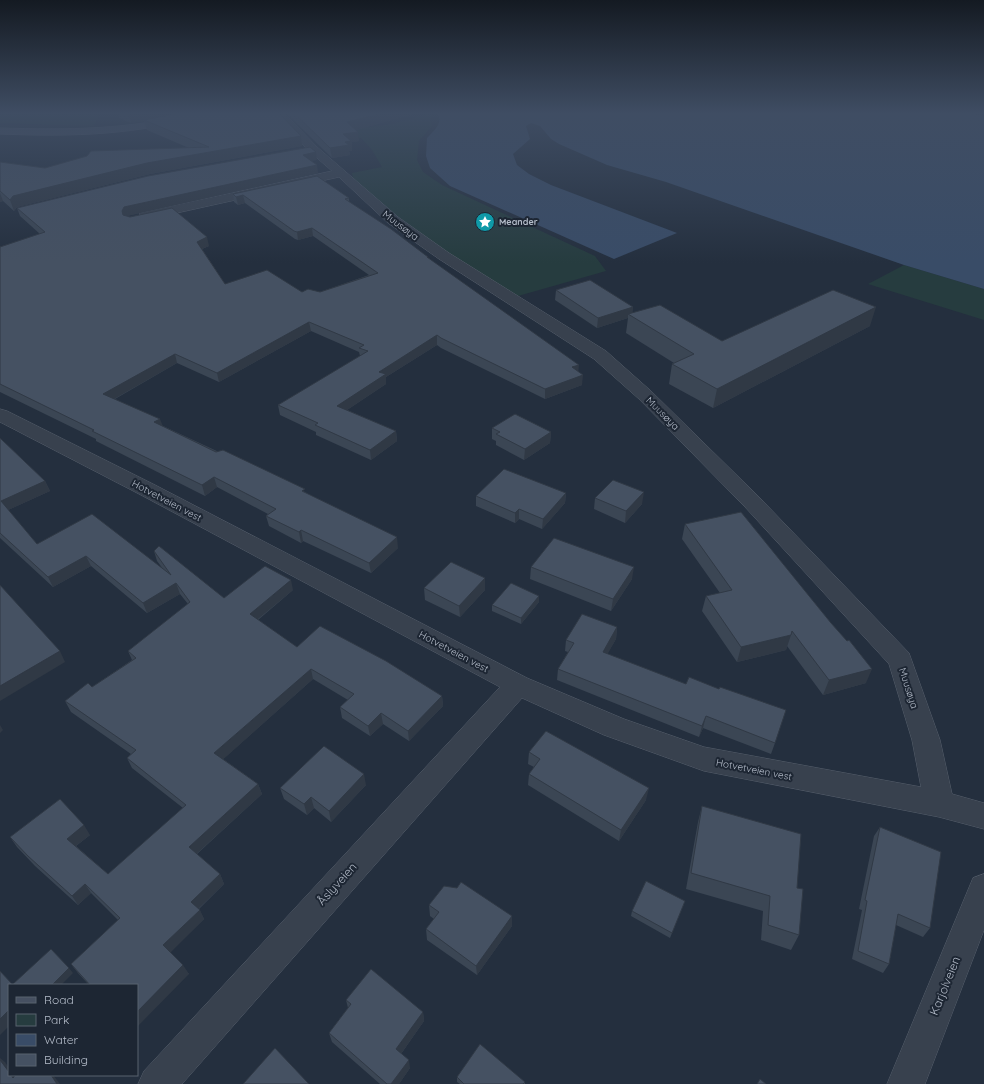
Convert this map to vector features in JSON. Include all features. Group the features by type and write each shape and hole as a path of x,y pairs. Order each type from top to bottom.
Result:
{"street":[{"name":"Muusøya","path":"325,163 341,173 393,220 444,256 600,355 645,395 752,502 900,660 926,740 939,804"},
{"path":"132,220 341,173"},
{"name":"Hotvetveien vest","path":"0,415 148,490 518,685 614,727 704,759 939,804 984,816"},
{"name":"Åslyveien","path":"157,1084 518,685"},
{"name":"Karjolveien","path":"906,1084 984,889"}],"green space":[{"path":"379,163 418,163 423,172 442,185 595,256 606,271 511,298 471,273 354,184 352,173 382,167"},
{"path":"904,265 984,289 984,320 868,284"}],"water":[{"path":"428,163 516,163 517,165 529,174 551,185 677,233 614,259 450,186 430,168"},
{"path":"601,163 984,163 984,289 904,265 666,182"}],"building":[{"path":"0,163 45,168 64,163 149,163 13,196 10,200 0,191"},
{"path":"223,163 314,163 317,165 124,207 122,211 123,215 130,217 172,208 207,237 197,242 225,284 267,270 302,292 308,289 320,292 378,273 312,228 297,232 294,231 243,195 236,197 233,194 317,176 349,198 345,199 391,229 427,257 579,365 572,367 583,375 545,389 437,335 379,372 386,374 337,406 396,431 370,450 315,425 318,423 278,405 368,351 359,348 364,345 309,322 217,373 175,354 103,394 160,419 154,422 216,452 223,450 305,489 302,491 397,537 369,563 301,530 299,532 266,516 276,509 214,477 202,485 0,384 0,247 45,232 17,208 148,176"},
{"path":"590,280 633,307 598,318 556,290"},
{"path":"833,290 876,307 717,389 672,364 694,354 628,314 660,305 722,341"},
{"path":"515,414 551,432 525,449 496,434 500,432 492,428"},
{"path":"0,438 45,481 1,501 37,544 92,514 171,575 154,551 159,546 224,598 265,566 291,580 250,614 297,647 320,626 386,661 442,696 408,731 381,713 368,726 340,707 354,694 311,669 214,753 258,784 189,847 220,874 191,902 200,910 163,945 183,965 138,1011 138,984 89,984 71,964 120,918 85,884 72,896 28,856 10,837 60,799 84,825 67,839 108,874 186,805 127,758 136,750 65,701 88,683 92,687 136,658 128,651 190,602 176,583 143,603 86,556 48,577 0,533"},
{"path":"504,469 566,493 543,519 519,509 515,513 476,496"},
{"path":"613,480 644,492 626,511 595,498"},
{"path":"741,512 831,623 847,641 849,640 872,669 829,680 792,631 791,635 741,647 706,596 732,590 685,524"},
{"path":"554,538 634,567 613,599 531,567"},
{"path":"451,562 485,578 459,606 424,588"},
{"path":"511,583 539,596 521,618 492,605"},
{"path":"0,585 60,651 0,686"},
{"path":"582,614 617,627 603,652 686,684 689,677 719,689 720,687 786,710 775,743 706,716 702,726 558,669 574,643 566,640"},
{"path":"546,731 649,788 621,830 529,774 540,759 529,752"},
{"path":"324,746 364,774 329,811 311,797 304,804 280,788"},
{"path":"702,806 801,834 797,888 803,889 799,935 768,925 770,896 691,873"},
{"path":"880,827 941,852 930,928 898,914 889,964 858,951 867,901 865,900"},
{"path":"646,881 685,901 672,933 632,911"},
{"path":"461,882 512,916 476,966 426,929 439,912 429,905 444,886 457,888"},
{"path":"51,949 69,968 53,984 13,984"},
{"path":"371,969 423,1012 396,1049 409,1060 391,1084 387,1084 329,1033 351,1004 346,1000"},
{"path":"0,971 12,984 8,984 8,1011 0,1019"},
{"path":"480,1044 525,1082 523,1084 464,1084 457,1077"},
{"path":"275,1048 309,1084 243,1084"},
{"path":"0,1060 8,1071 8,1076 12,1076 13,1078 15,1076 52,1076 57,1084 0,1084"},
{"path":"760,1079 766,1084 757,1084"}],"place":[{"name":"Meander","path":"485,222"}]}
